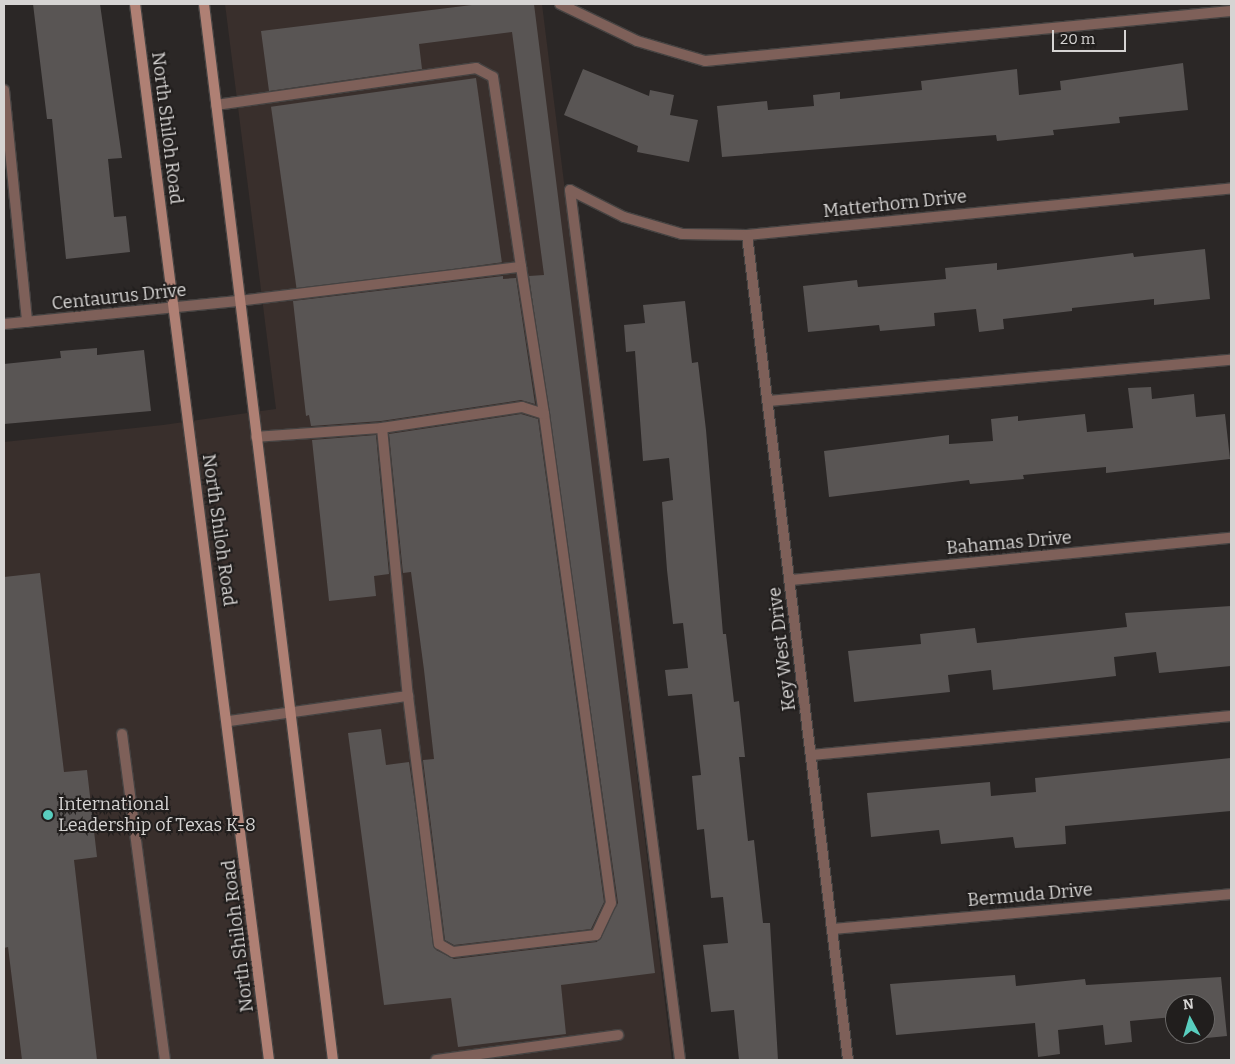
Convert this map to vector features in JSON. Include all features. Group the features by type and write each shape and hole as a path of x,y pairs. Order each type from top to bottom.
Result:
{"main road":[{"name":"North Shiloh Road","path":"135,4 173,309 229,721 269,1060"},
{"path":"204,4 238,301 293,714 333,1060"}],"street":[{"path":"560,4 636,41 705,61 1231,11"},
{"path":"216,105 476,68 493,77 544,414 611,903 596,935 453,952 439,944 408,696 382,428"},
{"path":"4,90 27,322"},
{"name":"Matterhorn Drive","path":"680,1060 570,190 624,217 682,234 747,235 1231,188"},
{"name":"Key West Drive","path":"747,235 848,1060"},
{"name":"Centaurus Drive","path":"4,324 173,309 521,267"},
{"path":"768,401 1231,360"},
{"path":"256,437 382,428 522,407 544,414"},
{"name":"Bahamas Drive","path":"790,580 1231,538"},
{"path":"229,721 293,714 408,696"},
{"path":"811,756 1231,716"},
{"path":"122,734 165,1060"},
{"name":"Bermuda Drive","path":"832,929 1231,894"},
{"path":"436,1060 618,1035"}],"shaded area":[{"path":"225,4 542,4 672,1060 4,1060 4,442 163,425 276,409"}],"building":[{"path":"33,4 100,4 122,158 108,159 114,217 126,216 130,252 66,259 52,119 47,119"},
{"path":"480,4 534,4 655,973 561,985 566,1034 458,1047 451,998 384,1005 348,733 381,729 386,765 409,762 436,950 454,959 597,942 618,903 529,276 544,275 512,32 419,44 422,69 269,91 261,31"},
{"path":"1183,63 1188,110 1119,117 1120,123 1053,130 1054,135 997,141 996,135 722,157 717,106 767,101 768,110 814,106 813,95 840,92 840,99 922,90 921,81 1017,69 1019,95 1061,90 1060,81"},
{"path":"583,69 649,96 650,90 674,95 670,115 698,120 689,162 637,152 638,146 564,115"},
{"path":"476,78 502,262 297,291 271,107"},
{"path":"1205,249 1210,299 1154,305 1154,299 1072,308 1072,311 1003,319 1004,329 979,332 976,309 934,313 935,326 880,331 879,325 808,332 803,286 857,280 858,287 946,279 945,268 997,263 997,270 1133,253 1134,257"},
{"path":"503,276 503,279 516,278 535,404 521,400 381,421 311,426 309,415 306,416 293,301"},
{"path":"685,301 692,363 698,362 706,430 723,634 726,634 734,702 739,701 745,757 739,757 748,841 754,840 763,923 770,923 778,1060 739,1060 734,1010 711,1012 703,945 728,943 723,897 711,898 704,829 697,830 692,776 701,775 692,694 668,696 665,670 688,668 683,623 673,624 667,570 662,502 673,500 669,458 643,461 635,351 626,352 624,325 645,323 643,305"},
{"path":"97,348 97,355 144,350 151,411 4,424 4,364 61,358 60,351"},
{"path":"1151,387 1152,399 1194,394 1196,417 1225,414 1230,459 1106,473 1106,467 1023,475 1024,479 970,484 969,480 829,497 824,451 949,435 949,444 993,441 991,419 1018,416 1018,421 1085,414 1087,432 1133,428 1128,388"},
{"path":"521,414 538,419 604,902 591,929 454,945 445,940 423,760 434,759 411,572 403,573 389,434"},
{"path":"376,435 389,574 374,576 376,596 329,601 312,440"},
{"name":"International Leadership of Texas K-8","path":"40,573 64,772 87,770 97,857 74,860 97,1060 22,1060 8,947 4,948 4,577"},
{"path":"1231,606 1231,666 1159,673 1156,652 1114,657 1116,676 993,690 991,670 948,675 950,692 854,702 848,651 921,644 920,634 975,628 977,643 1127,627 1125,613"},
{"path":"1231,758 1231,811 1065,826 1066,844 1015,848 1013,837 941,844 939,830 871,837 867,793 990,782 991,796 1036,792 1035,778"},
{"path":"1015,975 1016,986 1085,979 1086,985 1221,977 1227,1036 1215,1037 1215,994 1165,994 1165,1018 1130,1021 1132,1042 1105,1045 1103,1025 1058,1030 1060,1054 1038,1057 1035,1023 896,1035 890,984"}],"place":[{"name":"International Leadership of Texas K-8","path":"48,815"}]}
